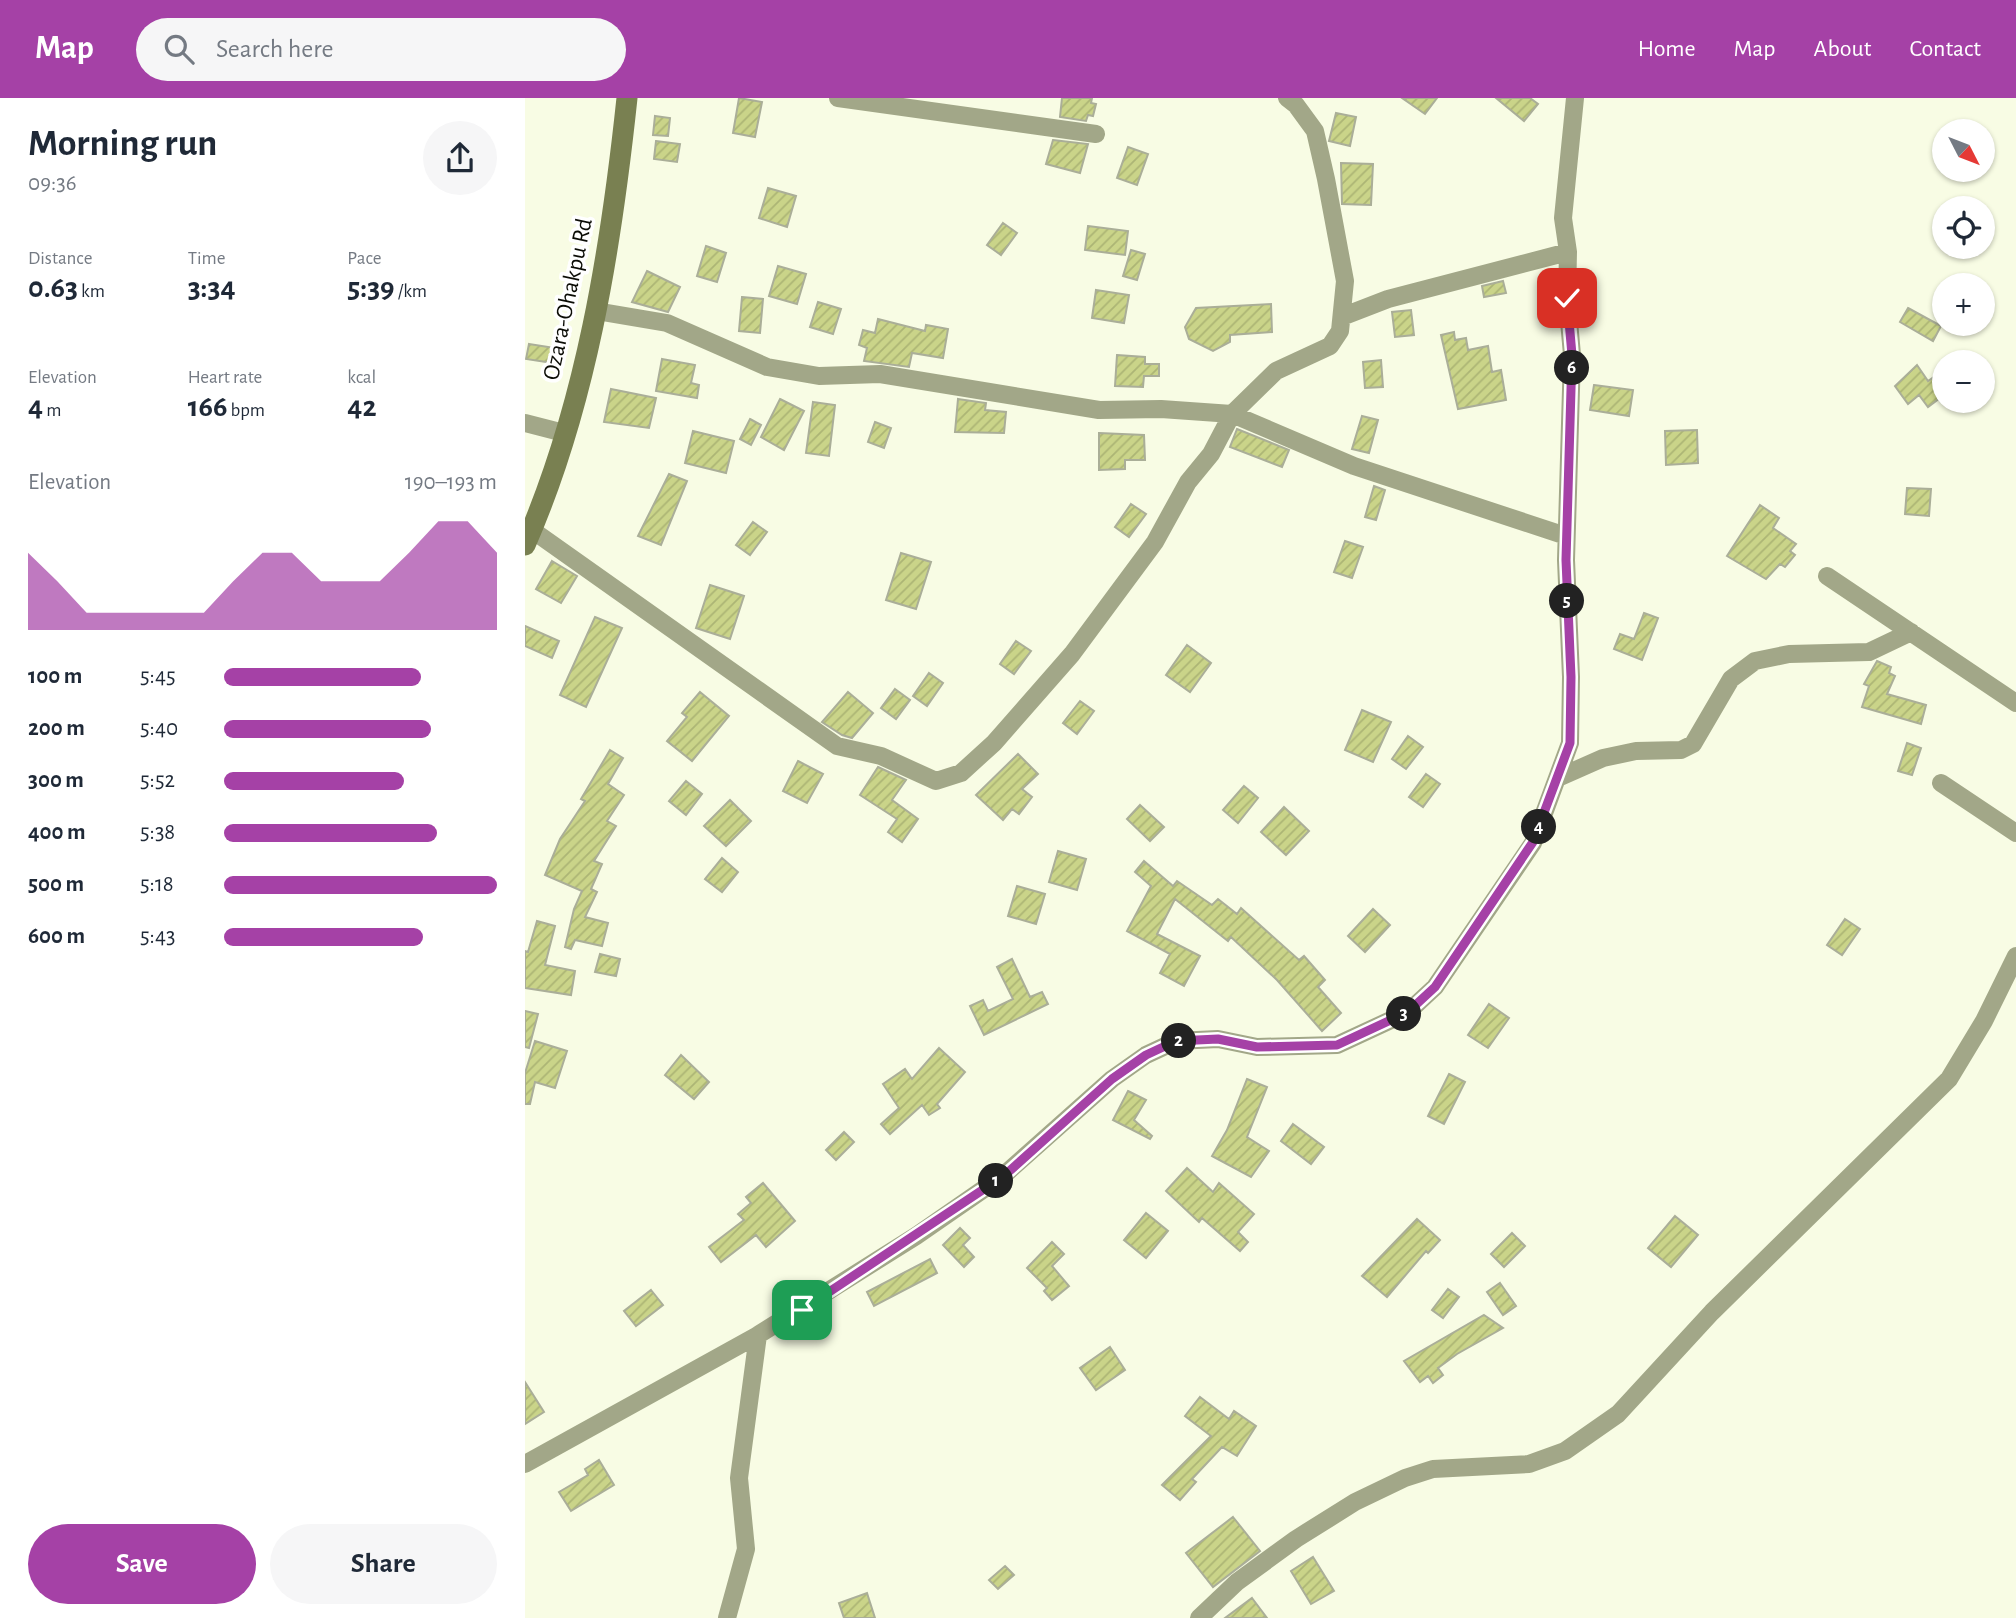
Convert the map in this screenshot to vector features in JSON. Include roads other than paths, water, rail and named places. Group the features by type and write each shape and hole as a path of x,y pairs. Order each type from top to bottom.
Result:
{"main road":[{"name":"Ozara-Ohakpu Rd","path":"528,538 551,486 596,311 619,170 627,98"}],"street":[{"path":"838,98 1096,134"},
{"path":"528,538 837,746 881,756 936,781 961,773 994,743 1072,654 1156,542 1188,482 1211,454 1232,414 1276,371 1330,346 1340,331 1344,316 1345,281 1341,249 1315,131 1296,105 1287,98"},
{"path":"525,1464 758,1335 916,1236 1005,1175 1112,1079 1146,1055 1176,1041 1218,1039 1257,1047 1337,1045 1408,1012 1435,987 1491,902 1514,874 1533,842 1560,777 1570,743 1571,677 1566,536 1572,355 1567,298 1568,251 1563,218 1575,98"},
{"path":"1344,316 1388,299 1568,251"},
{"path":"596,311 667,323 767,367 819,376 880,374 1099,410 1161,409 1232,414 1355,466 1566,536"},
{"path":"525,423 564,433"},
{"path":"1827,576 2016,703"},
{"path":"1560,777 1602,758 1636,751 1681,750 1693,744 1704,730 1711,710 1731,679 1755,662 1789,654 1868,652 1911,632"},
{"path":"1941,783 2016,833"},
{"path":"1199,1618 1237,1582 1296,1539 1355,1502 1405,1478 1433,1469 1529,1464 1565,1451 1618,1413 1712,1312 1949,1079 1984,1021 2016,956"},
{"path":"727,1618 746,1549 739,1478 758,1335"}]}
